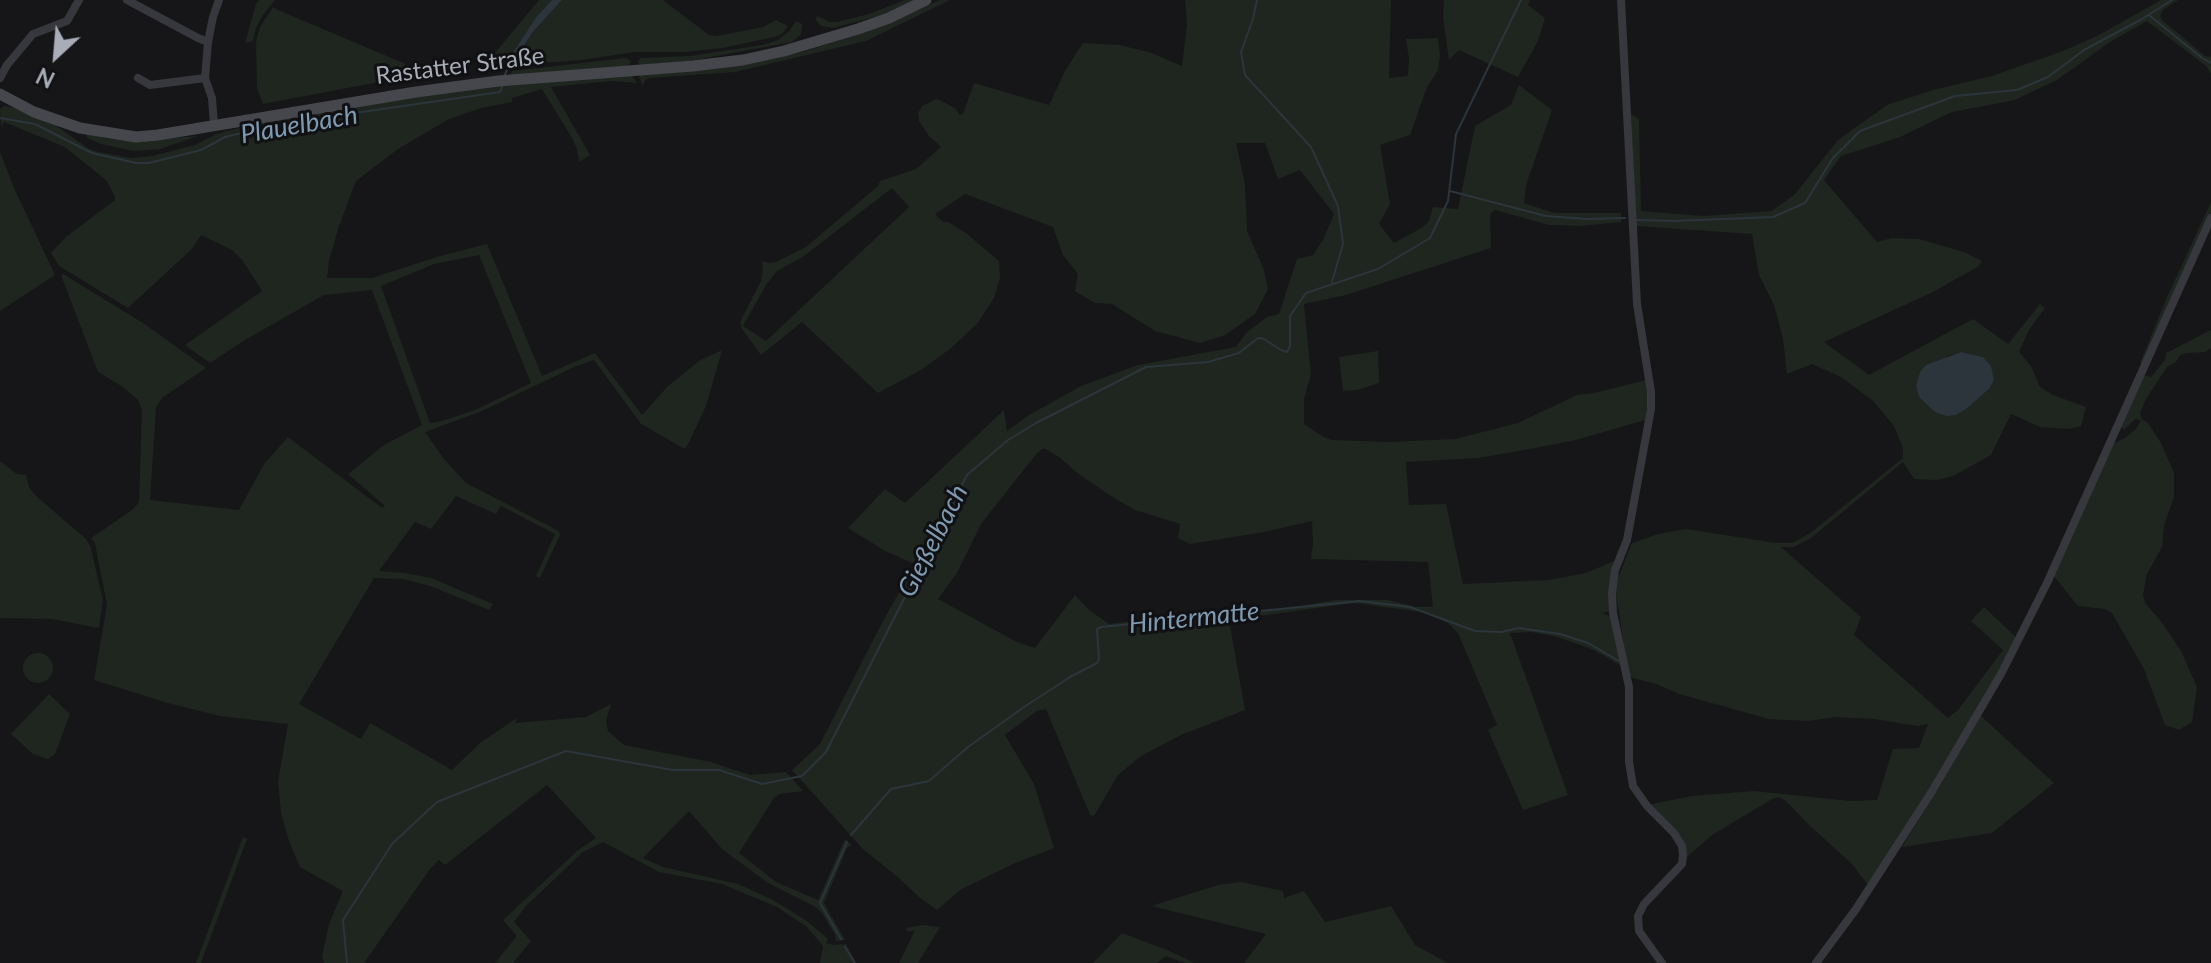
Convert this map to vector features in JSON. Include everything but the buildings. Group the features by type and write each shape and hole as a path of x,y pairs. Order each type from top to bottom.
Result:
{"main road":[{"name":"Rastatter Straße","path":"0,94 71,125 136,137 158,135 503,80 743,60 858,29 926,0"}],"street":[{"path":"0,78 33,34 67,21 79,0"},
{"path":"127,0 140,3 208,42"},
{"path":"214,125 212,98 205,78 208,42 219,0"},
{"path":"1621,0 1637,304 1651,409 1627,540 1615,570 1612,593 1613,613 1629,687 1628,750 1633,786 1682,846 1682,864 1644,904 1638,916 1639,931 1662,963"},
{"path":"138,78 150,85 205,78"},
{"path":"1816,963 1856,909 1931,793 2001,674 2047,583 2211,218"}],"shaded area":[{"path":"259,0 275,0 256,28 253,41 245,43 256,4"},
{"path":"539,0 552,0 537,16 504,66 490,68 488,61"},
{"path":"552,0 562,0 532,33 512,65 504,66 537,16"},
{"path":"562,0 663,0 709,35 717,36 763,27 776,20 788,26 782,34 774,37 723,48 635,52 512,65 532,33"},
{"path":"905,0 921,0 886,14 833,28 821,26 816,20 817,16 837,22"},
{"path":"940,0 950,0 866,41 735,72 650,78 645,80 643,86 639,77 756,62 802,52 866,32"},
{"path":"1185,0 1391,0 1389,78 1408,76 1406,39 1438,38 1438,70 1427,87 1410,135 1380,145 1390,204 1379,224 1394,243 1423,227 1429,221 1433,207 1458,209 1475,126 1511,105 1519,85 1552,110 1526,185 1524,203 1554,213 1621,213 1621,222 1549,225 1495,210 1490,214 1491,248 1346,295 1304,304 1311,374 1304,399 1304,424 1331,440 1388,442 1455,439 1518,423 1577,395 1646,380 1648,401 1645,420 1576,440 1530,449 1478,458 1406,462 1409,505 1446,504 1463,584 1549,580 1586,573 1614,561 1610,586 1611,611 1602,613 1610,616 1623,667 1594,650 1554,636 1532,632 1510,633 1568,795 1523,810 1488,730 1497,725 1458,633 1448,623 1422,612 1354,603 1229,620 1245,710 1181,735 1141,756 1118,775 1094,816 1090,815 1046,709 1037,711 1005,735 1034,784 1054,848 960,890 937,910 863,849 792,770 820,744 915,564 885,551 848,528 885,489 905,503 1004,410 1007,431 1081,386 1138,365 1236,347 1246,333 1267,317 1279,314 1297,259 1313,255 1334,214 1300,170 1278,179 1265,143 1236,143 1245,184 1247,231 1264,270 1268,289 1255,314 1225,335 1200,343 1155,331 1112,304 1095,303 1075,291 1078,274 1063,255 1053,227 965,194 935,214 943,222 966,233 999,261 1000,278 994,298 977,324 921,370 878,393 802,322 761,355 740,322 761,281 762,261 776,262 806,247 878,186 880,181 916,169 941,147 919,121 918,113 922,106 937,99 963,114 974,83 1049,105 1083,43 1119,45 1152,53 1182,66 1187,24","holes":["892,188 909,207 766,341 743,326 777,271 804,256","1044,448 1135,510 1180,524 1178,538 1190,544 1312,521 1311,559 1428,562 1433,607 1416,607 1388,600 1335,600 1288,608 1109,624 1075,595 1035,648 1015,641 938,599 957,573 981,524"]},
{"path":"1444,0 1530,0 1528,5 1545,18 1538,41 1518,77 1459,50 1449,60 1443,18"},
{"path":"2161,0 2178,0 2163,10 2160,16 2205,56 2211,57 2211,74 2206,66 2147,21 2107,44 2057,80 2015,100 1952,112 1900,137 1841,156 1824,180 1877,242 1892,238 1919,239 1964,252 1982,261 1979,266 1933,292 1824,342 1869,375 1973,319 2008,344 2040,304 2045,308 2029,330 2019,352 2031,366 2040,387 2086,407 2081,426 2068,429 2040,427 2011,414 1991,455 1953,476 1937,480 1914,479 1903,462 1811,538 1794,547 1781,547 1861,617 1854,635 1948,718 1958,710 2003,650 1971,621 1984,607 2016,637 1973,718 1868,885 1852,864 1779,797 1712,835 1686,858 1685,846 1647,805 1692,796 1754,791 1850,801 1877,800 1893,749 1919,748 1928,724 1918,726 1836,717 1808,721 1769,719 1679,694 1633,678 1628,673 1615,586 1632,543 1686,529 1792,543 1809,534 1903,458 1903,448 1894,426 1873,401 1841,377 1812,364 1787,374 1783,338 1774,305 1759,275 1752,234 1636,226 1631,114 1639,119 1641,211 1703,216 1772,211 1795,194 1838,140 1887,105 1992,76 2097,36","holes":["1961,352 1983,357 1989,389 1956,415 1947,356"]},
{"path":"273,7 427,73 263,104 257,88 256,41 260,27"},
{"path":"796,21 802,24 801,34 792,42 689,61 641,65 638,61 641,58 690,56 762,45 778,40"},
{"path":"626,58 631,61 628,66 510,76 512,71"},
{"path":"631,75 637,83 611,81 551,87 590,155 579,162 572,138 542,89 512,98 512,102 449,119 398,149 356,181 339,226 327,278 372,278 487,244 542,376 595,353 642,415 668,386 699,361 722,350 706,406 685,449 641,424 594,360 482,411 425,432 466,483 559,531 560,535 540,578 536,576 555,534 501,506 496,514 456,496 431,529 415,522 379,571 431,578 493,604 489,610 433,587 404,579 374,578 299,704 361,739 370,723 452,770 480,743 517,718 515,723 586,717 611,704 606,721 608,731 624,745 711,762 750,775 786,772 803,791 780,794 774,798 739,853 776,882 818,900 845,839 852,845 847,848 824,903 845,940 836,941 822,913 814,906 768,883 722,849 689,811 643,858 663,867 738,884 773,900 807,921 828,939 826,943 846,944 856,963 820,963 823,946 807,927 777,907 722,884 659,872 603,842 583,852 526,906 514,922 531,941 513,963 495,963 517,936 503,920 578,850 596,838 547,785 445,865 439,860 364,963 324,963 322,956 329,924 343,891 300,867 289,841 281,813 278,781 288,724 220,716 94,680 107,605 95,543 91,538 139,502 142,410 138,400 123,387 98,372 61,275 143,323 206,368 162,398 156,407 150,500 239,510 264,464 288,437 382,508 385,506 348,474 384,445 422,425 372,290 324,295 210,363 185,345 262,291 232,250 201,235 192,249 128,308 59,266 51,253 115,197 107,181 65,147 4,122 1,127 0,109 4,106 15,108 51,122 89,149 131,158 195,145 216,134 247,126 361,104 490,86","holes":["479,255 531,383 475,410 430,423 381,286 434,264"]},
{"path":"87,134 140,141 198,136 160,149 134,151 101,144 87,138"},
{"path":"0,152 55,275 0,311"},
{"path":"2211,202 2211,213 2140,363 2167,297"},
{"path":"2211,330 2211,348 2205,352 2180,355 2176,362 2167,367 2140,413 2161,443 2174,473 2174,497 2164,525 2162,547 2147,574 2143,595 2145,603 2181,651 2197,687 2192,722 2179,730 2165,725 2144,669 2112,613 2105,609 2078,606 2052,574 2111,445 2136,429 2141,420 2135,419 2124,430 2119,424 2144,375 2151,377 2165,360 2166,353"},
{"path":"1378,351 1379,383 1343,391 1339,357"},
{"path":"1961,352 1983,357 1991,366 1994,380 1989,389 1966,409 1947,416 1935,412 1919,397 1916,386 1920,372 1926,365"},
{"path":"0,461 17,474 26,475 29,487 36,496 90,545 103,600 99,628 52,619 0,618"},
{"path":"38,653 49,657 53,668 49,679 38,683 27,679 23,668 27,657"},
{"path":"49,694 70,714 55,754 48,759 33,754 11,734"},
{"path":"1980,715 2054,783 1992,833 1902,847 1940,786"},
{"path":"243,837 247,839 201,963 196,963"},
{"path":"1241,882 1283,891 1284,898 1304,891 1325,922 1391,906 1415,945 1448,963 1244,963 1266,934 1151,906 1218,885"},
{"path":"922,925 940,927 918,963 899,963 915,930 908,932 906,928"},
{"path":"1122,933 1195,963 1166,956 1157,963 1093,963"}],"waterway":[{"path":"1257,0 1241,52 1245,75 1311,147 1338,206 1343,244 1332,282"},
{"name":"Gießelbach","path":"347,963 343,920 392,844 437,802 566,751 673,770 719,770 762,784 802,776 826,752 967,475 1008,440 1036,423 1146,367 1208,362 1239,353 1258,338 1287,352 1290,346 1290,316 1306,293 1378,269 1430,238 1448,201 1456,134 1521,0"},
{"path":"1637,220 1773,217 1805,203 1833,158 1860,131 1955,96 2017,90 2048,77 2084,50 2172,0"},
{"path":"2149,15 2211,63"},
{"name":"Plauelbach","path":"504,77 509,65"},
{"name":"Plauelbach","path":"0,118 35,124 92,153 149,163 201,150 225,137 242,133 500,92 503,84"},
{"path":"1450,191 1546,216 1625,218"},
{"name":"Hintermatte","path":"851,835 891,789 929,781 968,747 1024,707 1097,663 1097,629 1101,627 1360,601 1410,607 1475,631 1501,632 1519,628 1560,634 1588,643 1619,661"},
{"name":"Hintermatte","path":"841,939 820,903 847,842"},
{"name":"Hintermatte","path":"845,947 855,963"}]}
